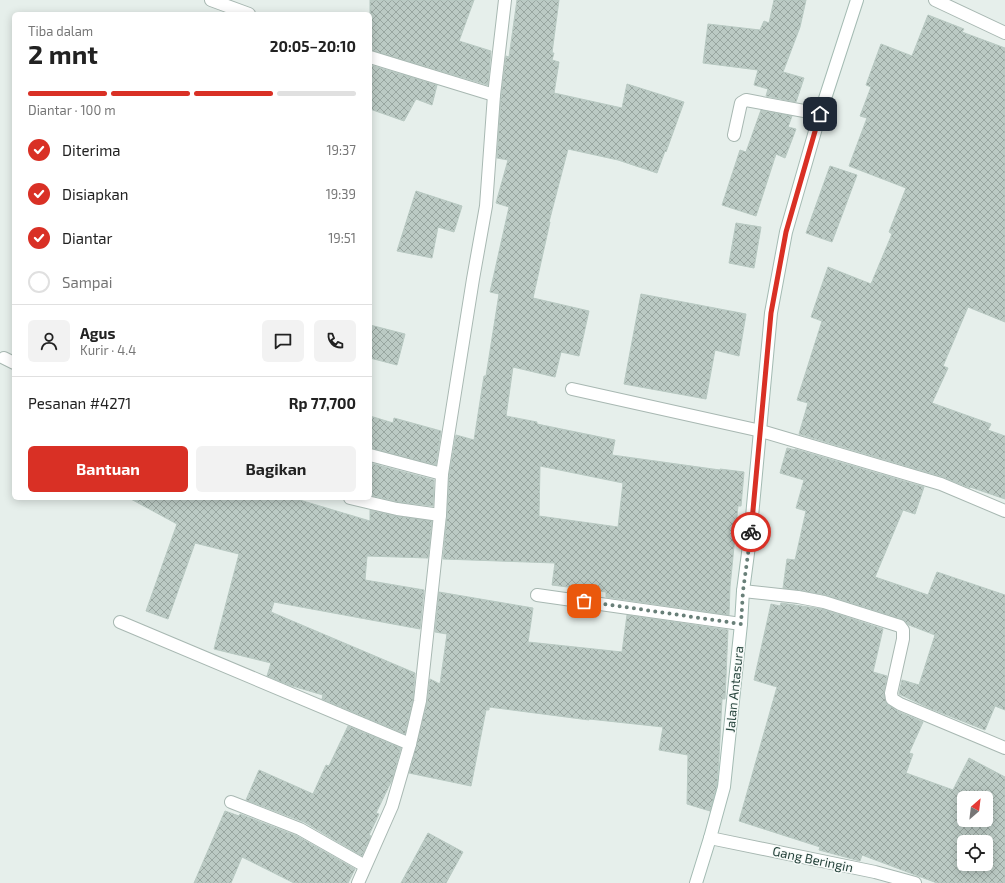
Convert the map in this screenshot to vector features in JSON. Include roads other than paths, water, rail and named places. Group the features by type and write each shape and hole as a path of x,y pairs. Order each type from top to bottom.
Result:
{"street":[{"path":"211,0 244,12"},
{"path":"358,883 392,806 410,744 420,701 440,515 442,474 471,287 486,206 494,95 505,0"},
{"name":"Jalan Antasura","path":"696,883 724,788 743,591 761,431 771,313 786,232 820,114 857,0"},
{"path":"936,0 1005,33"},
{"path":"372,58 494,95"},
{"path":"734,135 741,103 746,100 820,114"},
{"path":"572,389 761,431 940,484 1005,511"},
{"path":"372,456 442,474"},
{"path":"359,500 397,509 440,515"},
{"path":"743,591 798,597 824,602 900,626 903,630 903,639 891,693 892,699 900,704 1005,748"},
{"path":"537,595 741,624"},
{"path":"120,622 410,744"},
{"path":"231,802 300,829 365,866"},
{"name":"Gang Beringin","path":"710,838 875,872 915,883"}]}
